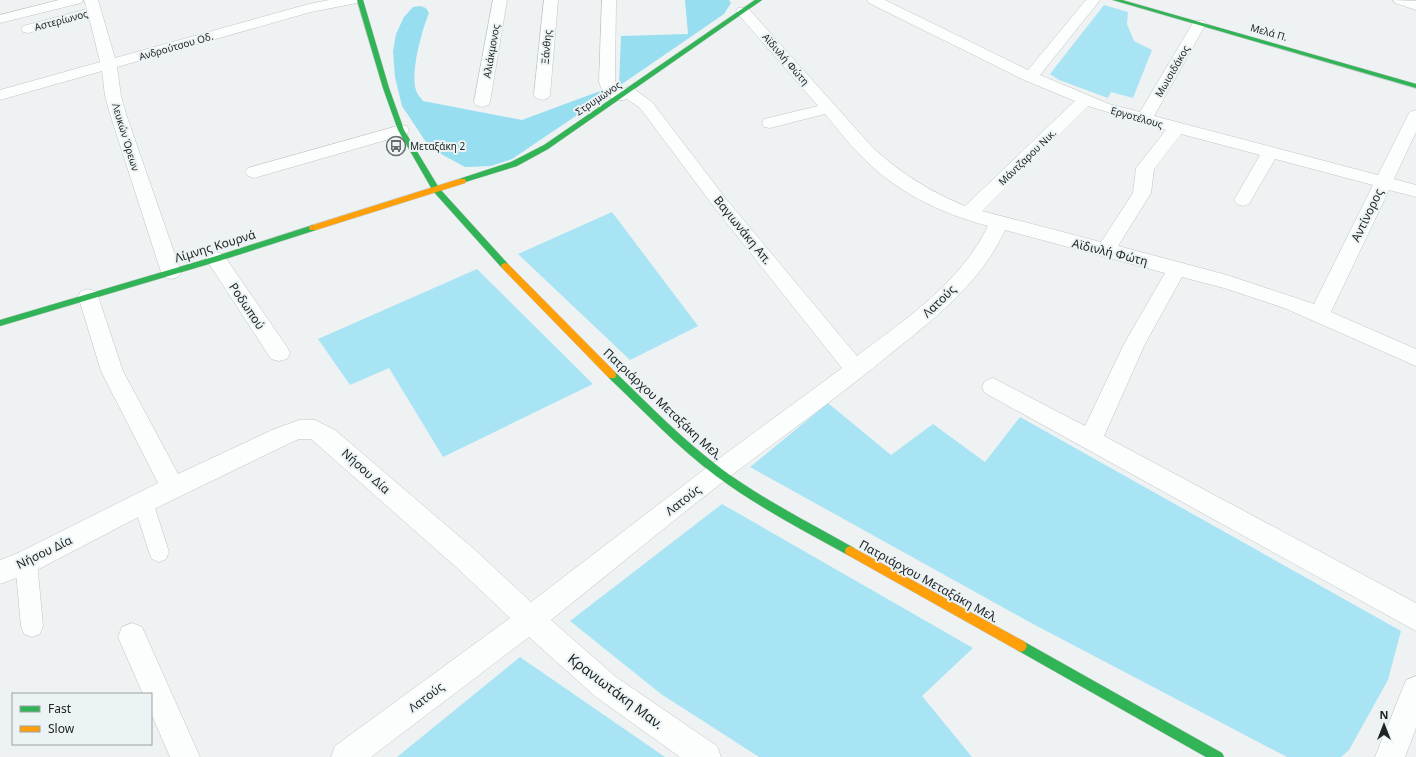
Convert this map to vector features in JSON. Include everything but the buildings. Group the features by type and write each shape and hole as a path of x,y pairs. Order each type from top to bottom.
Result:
{"street":[{"path":"0,19 76,0"},
{"name":"Ανδρούτσου Οδ.","path":"0,95 322,5 352,0"},
{"name":"Πατριάρχου Μεταξάκη Μελ.","path":"360,0 401,130 436,189 482,242 598,362 651,413 719,472 744,489 826,537 1218,757"},
{"name":"Αλιάκμονος","path":"482,102 500,0"},
{"name":"Ξάνθης","path":"542,94 551,0"},
{"name":"Βαγιωνάκη Απ.","path":"609,0 607,82 609,90 624,94 646,105 720,203 856,370"},
{"name":"Στρυμώνος","path":"436,189 498,170 527,158 624,94 759,0"},
{"name":"Εργοτέλους","path":"874,0 1030,77 1085,100 1144,119 1416,191"},
{"path":"1030,77 1093,0"},
{"name":"Μελά Π.","path":"1116,0 1416,86"},
{"path":"1400,0 1416,6"},
{"name":"Λευκών Όρεων","path":"93,5 108,64 119,117 171,272"},
{"name":"Αστερίωνος","path":"28,29 93,5"},
{"name":"Αϊδινλή Φώτη","path":"743,11 868,152 885,168 915,190 968,214 1105,251 1177,268 1270,296 1319,315 1416,358"},
{"name":"Μωισιδάκος","path":"1144,119 1199,24"},
{"name":"Μάντζαρου Νικ.","path":"968,214 1085,100"},
{"path":"770,123 829,108"},
{"name":"Αντίνορος","path":"1319,315 1416,115"},
{"path":"1105,251 1142,193 1145,168 1177,128"},
{"path":"254,172 401,130"},
{"path":"1243,200 1271,152"},
{"name":"Λίμνης Κουρνά","path":"0,322 216,259 436,189"},
{"name":"Λατούς","path":"346,757 530,619 719,472 856,370 923,316 945,296 984,252 994,236 999,222"},
{"name":"Ροδωπού","path":"216,259 279,353"},
{"path":"1090,440 1135,344 1177,268"},
{"path":"88,296 112,371 174,488"},
{"path":"993,387 1416,618"},
{"name":"Νήσου Δία","path":"0,572 26,562 143,502 297,430 315,429 328,437 465,558 530,619"},
{"name":"Κρανιωτάκη Μαν.","path":"530,619 576,662 606,687 706,757"},
{"path":"132,638 185,757"},
{"path":"1390,757 1416,690"}],"lane":[{"path":"143,502 159,552"},
{"path":"26,562 32,626"}],"shaded area":[{"path":"685,0 729,0 731,3 724,14 619,86 621,36 688,34"},
{"path":"1104,5 1128,12 1127,24 1134,41 1152,50 1133,98 1111,92 1108,98 1059,80 1050,74"},
{"path":"420,6 426,8 429,13 420,40 415,73 416,90 423,101 522,120 600,91 607,95 512,159 491,166 465,167 430,148 402,106 395,77 393,51 396,34 404,17 413,7"},
{"path":"612,212 698,326 630,360 518,254"},
{"path":"477,269 593,384 443,457 389,368 350,385 318,339"},
{"path":"828,403 891,455 933,424 985,462 1020,417 1401,631 1388,680 1349,750 1341,757 1287,757 1033,624 750,467"},
{"path":"722,504 973,648 922,696 972,757 759,757 661,694 570,621"},
{"path":"520,657 665,757 397,757"}],"traffic: fast":[{"path":"360,0 386,88 401,130 436,189 505,266"},
{"path":"462,181 514,164 546,147 759,0"},
{"path":"1116,0 1416,86"},
{"path":"0,323 216,259 313,228"},
{"path":"612,375 678,438 720,473 768,504 850,551"},
{"path":"1021,646 1218,757"}],"traffic: slow":[{"path":"313,228 462,181"},
{"path":"505,266 612,375"},
{"path":"850,551 1021,646"}],"place":[{"name":"Μεταξάκη 2","path":"396,146"}]}
